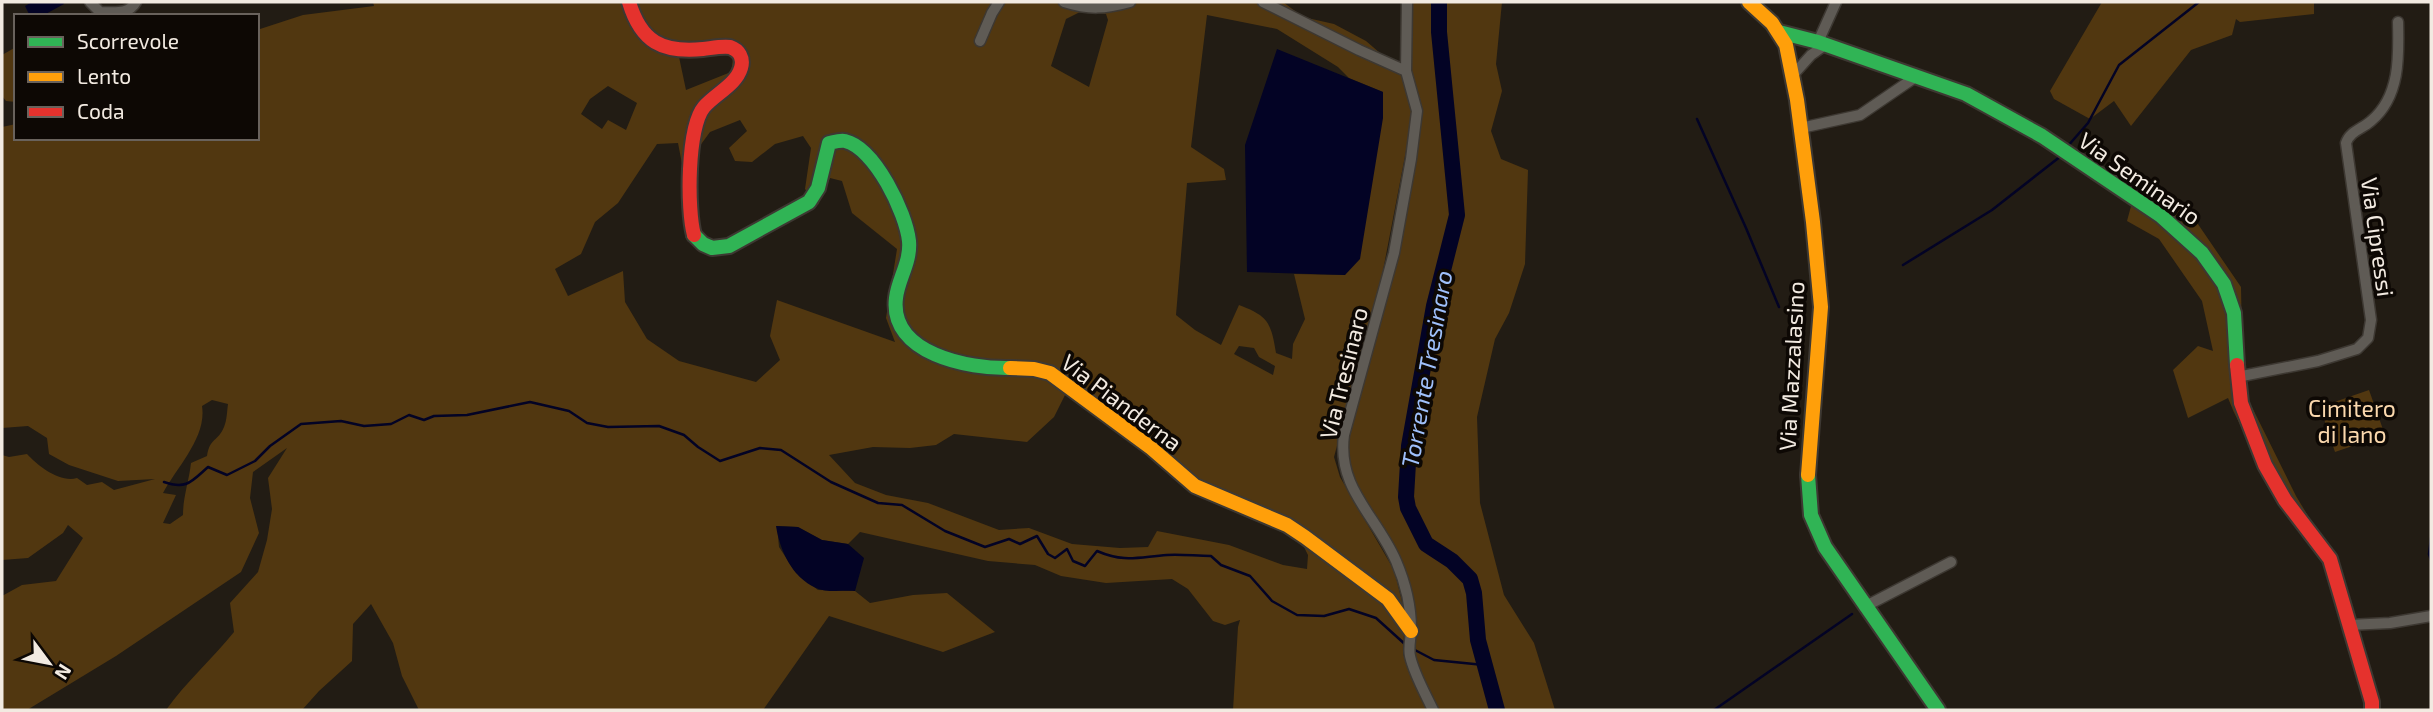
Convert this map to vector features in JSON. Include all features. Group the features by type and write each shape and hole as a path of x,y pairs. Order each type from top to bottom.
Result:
{"street":[{"path":"90,2 100,12 126,12 132,9 136,2"},
{"name":"Via Pianderna","path":"629,2 641,32 660,47 688,50 728,46 734,48 740,56 742,67 736,79 705,106 695,122 692,134 691,218 693,234 703,244 712,248 729,246 809,202 818,188 829,142 835,139 844,140 860,150 882,173 905,223 910,250 898,282 895,306 907,337 919,348 985,367 1031,367 1050,373 1150,447 1195,486 1276,521 1305,537 1388,599 1409,643"},
{"path":"980,41 999,2"},
{"path":"1063,2 1106,9 1130,2"},
{"path":"1264,2 1406,71"},
{"name":"Via Tresinaro","path":"1407,2 1406,71 1417,111 1394,253 1343,435 1342,458 1347,478 1397,563 1407,593 1409,643 1433,710"},
{"name":"Via Mazzalasino","path":"1749,2 1779,32 1786,46 1801,128 1821,307 1808,498 1815,529 1864,607 1938,710"},
{"path":"1793,75 1822,44 1836,2"},
{"name":"Via Cipressi","path":"2237,377 2318,361 2357,349 2368,338 2371,320 2346,143 2353,132 2375,117 2391,96 2398,55 2398,22"},
{"name":"Via Seminario","path":"1779,32 1955,89 1995,109 2091,169 2176,227 2194,243 2222,281 2232,302 2237,377 2244,413 2266,466 2284,499 2318,540 2329,559 2372,702 2372,710"},
{"path":"1801,128 1860,115 1917,76"},
{"path":"1864,607 1951,562"},
{"path":"2349,625 2390,623 2431,616"}],"green space":[{"path":"373,2 625,2 638,32 648,45 679,57 686,90 731,72 736,40 660,47 629,2 1283,2 1303,17 1334,24 1366,41 1401,74 1411,103 1411,125 1381,281 1334,457 1340,477 1394,570 1405,613 1403,654 1427,710 1233,710 1240,620 1225,625 1213,621 1188,589 1172,579 1106,583 1061,576 1035,565 988,561 860,532 848,544 822,540 798,527 777,526 779,547 796,573 818,590 855,591 870,603 913,595 947,593 995,632 943,652 829,616 763,710 419,710 402,676 393,643 371,604 353,624 352,661 302,710 166,710 234,632 230,603 258,572 272,509 268,478 287,448 253,472 250,498 259,533 241,572 116,656 27,710 2,710 2,596 22,585 56,581 83,538 68,525 63,533 28,558 2,560 2,455 9,457 27,454 57,476 77,478 87,485 102,482 114,490 155,479 118,481 69,465 49,454 47,438 28,426 2,428 2,127 14,124 14,140 259,140 259,29 303,15 374,6","holes":["1082,11 1106,14 1108,20 1089,87 1051,66 1066,19","1207,15 1277,29 1338,67 1349,78 1383,92 1345,275 1294,274 1305,319 1293,344 1292,359 1276,353 1270,327 1262,317 1239,305 1221,345 1176,315 1187,183 1226,180 1224,169 1191,147","608,86 637,103 626,130 608,120 602,129 581,114 590,99","740,120 747,131 729,148 735,161 752,162 775,144 803,136 811,148 805,189 818,205 830,178 842,181 852,213 897,249 886,318 895,342 777,300 770,336 780,360 756,382 679,361 647,339 625,302 623,271 568,296 555,269 581,254 595,222 618,203 657,144 678,143 683,169 710,132","1239,346 1254,348 1259,357 1275,366 1273,375 1234,354","1071,383 1203,483 1375,582 1302,543 1308,555 1307,569 1283,565 1229,545 1157,531 1148,547 1120,548 1072,544 1029,528 999,530 928,503 886,495 855,483 829,455 873,447 910,448 936,445 954,434 1027,442 1054,417","212,400 228,404 224,427 212,442 207,456 191,463 183,515 170,524 163,523 176,495 163,493 196,440 202,406"]},
{"path":"1411,2 1502,2 1496,64 1502,91 1491,131 1501,159 1528,170 1525,264 1509,313 1495,339 1477,417 1480,503 1504,595 1534,643 1555,710 1438,710 1419,672 1415,656 1415,604 1395,546 1349,473 1345,449 1397,257 1421,119 1420,103 1409,66"},
{"path":"2102,2 2314,2 2314,14 2240,22 2236,19 2232,35 2191,50 2131,126 2114,101 2090,119 2054,99 2050,91"},
{"path":"14,48 14,102 6,101 2,96 2,55"},
{"path":"2137,184 2189,211 2241,287 2243,389 2296,496 2330,552 2260,459 2228,398 2188,418 2173,370 2198,346 2213,351 2202,301 2159,239 2127,221"},
{"name":"Cimitero di Iano","path":"2369,390 2385,435 2335,452 2320,407"}],"water":[{"path":"32,2 64,4 46,14 29,14 25,6"},
{"path":"1277,49 1383,92 1383,118 1360,259 1345,275 1247,272 1245,145"},
{"path":"776,526 798,527 822,540 848,544 864,558 855,591 820,590 800,577 784,554"}],"waterway":[{"name":"Torrente Tresinaro","path":"1439,2 1439,32 1457,215 1434,306 1409,446 1406,497 1408,508 1426,544 1452,561 1470,579 1474,593 1478,640 1497,710"},
{"path":"2067,147 2088,123 2119,65 2199,2"},
{"path":"1697,119 1779,307"},
{"path":"1903,265 1992,210 2061,156"},
{"path":"164,482 178,485 189,483 208,467 227,475 255,461 270,446 301,424 341,421 364,426 391,424 409,415 424,420 434,416 467,415 530,402 569,411 587,423 608,427 659,426 684,435 720,461 760,448 781,450 831,482 878,503 902,505 945,531 985,547 1009,539 1020,544 1037,536 1048,554 1055,558 1067,549 1073,561 1085,566 1097,551 1124,558 1211,556 1221,565 1250,576 1272,601 1297,615 1324,616 1349,609 1376,618 1407,646"},
{"path":"2431,538 2431,560"},
{"path":"1714,710 1852,614"},
{"path":"1413,649 1434,660 1484,665"}],"traffic: fast":[{"path":"1779,32 1818,42 1966,94 2042,136 2161,216 2202,253 2224,284 2234,313 2237,365"},
{"path":"694,235 712,248 729,246 809,202 818,188 829,143 845,141 856,146 878,168 907,229 908,256 896,298 897,317 905,333 918,345 954,361 993,368 1010,368"},
{"path":"1808,475 1811,515 1825,547 1938,710"}],"traffic: slow":[{"path":"1749,2 1772,23 1786,45 1797,100 1813,222 1821,307 1808,475"},
{"path":"1010,368 1050,373 1150,447 1195,486 1287,525 1388,599 1411,631"}],"traffic: jam":[{"path":"629,2 640,27 655,42 689,50 730,47 738,52 741,58 738,74 704,107 694,132 690,169 694,235"},
{"path":"2237,365 2241,403 2265,465 2285,500 2330,559 2372,702 2372,710"}]}
